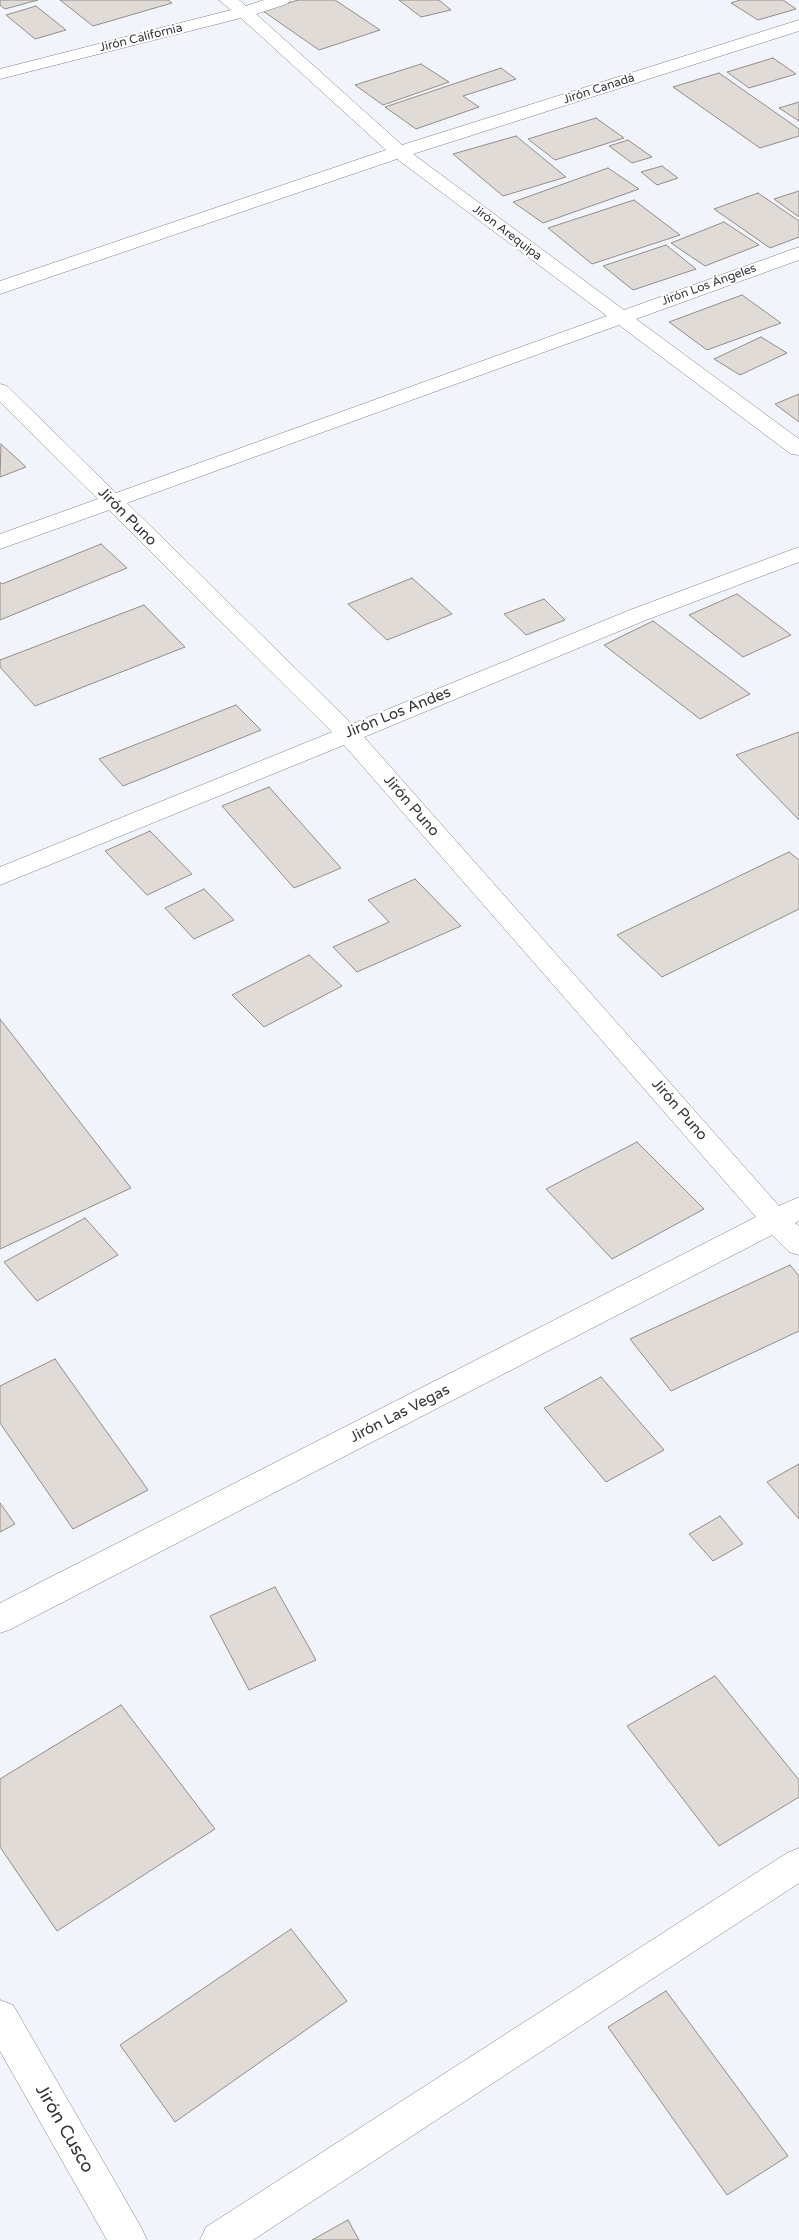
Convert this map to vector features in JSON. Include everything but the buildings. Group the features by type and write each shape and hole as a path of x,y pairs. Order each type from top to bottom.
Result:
{"street":[{"name":"Jirón Arequipa","path":"228,0 244,12 399,152 799,449"},
{"name":"Jirón California","path":"0,74 244,12 281,0"},
{"name":"Jirón Canadá","path":"0,288 399,152 799,25"},
{"name":"Jirón Los Ángeles","path":"110,501 799,253"},
{"name":"Jirón Puno","path":"0,390 110,501 348,734 788,1214 799,1244"},
{"path":"0,542 110,501"},
{"name":"Jirón Los Andes","path":"0,877 629,619 799,554"},
{"name":"Jirón Las Vegas","path":"0,1618 788,1214"},
{"path":"219,2240 799,1864"},
{"name":"Jirón Cusco","path":"0,2017 128,2240"}]}
